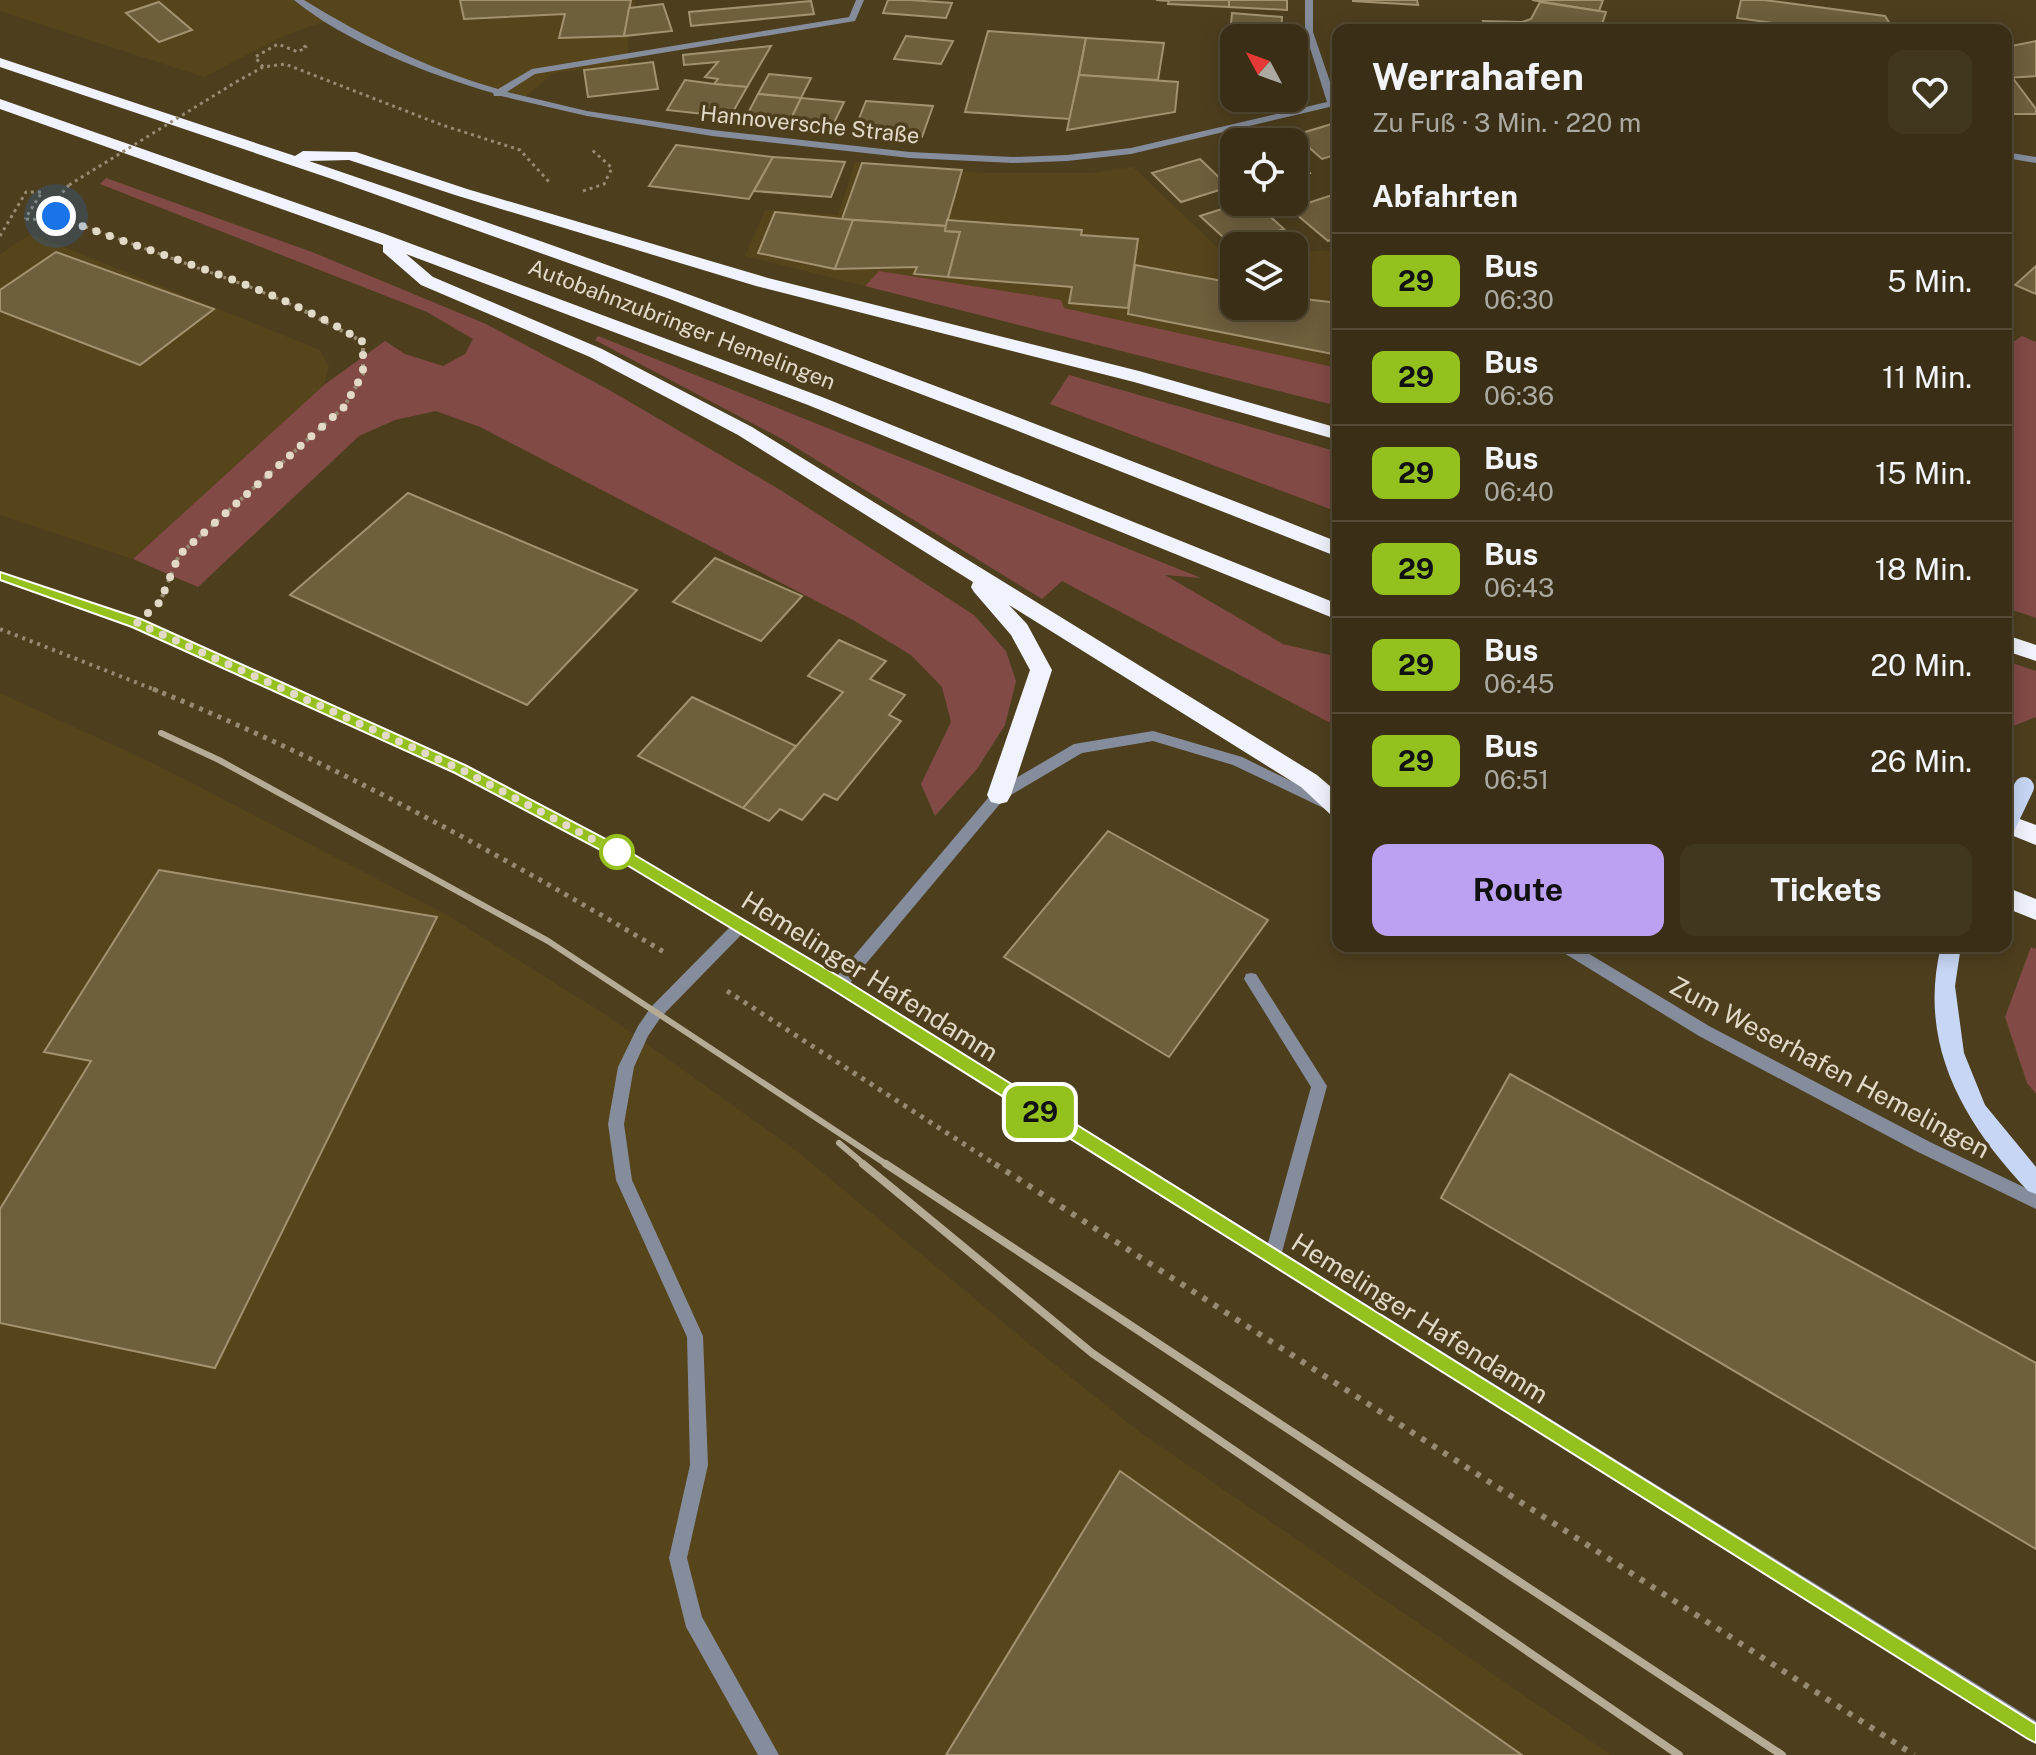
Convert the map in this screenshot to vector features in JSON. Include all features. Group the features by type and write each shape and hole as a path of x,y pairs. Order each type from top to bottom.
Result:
{"highway":[{"name":"Autobahnzubringer Hemelingen","path":"0,62 289,157 569,256 1171,482 1332,548"},
{"name":"Autobahnzubringer Hemelingen","path":"0,104 379,238 815,401 1332,610"},
{"path":"289,157 350,155 461,192 762,282 1139,377 1332,432"},
{"path":"379,238 427,281 596,353 745,431 1309,781 1332,803"},
{"path":"967,570 1019,630 1041,670 999,795"},
{"path":"2012,645 2036,653"},
{"path":"2012,826 2036,835"},
{"path":"2012,900 2036,910"}],"main road":[{"path":"2012,814 2030,782"},
{"path":"1950,952 1944,989 1948,1027 1957,1065 1976,1111 2009,1155 2036,1183"}],"street":[{"name":"Hannoversche Straße","path":"298,0 330,23 380,49 497,94 586,114 670,128 842,148 1044,159 1131,151 1332,104"},
{"path":"497,94 532,72 852,19 860,0"},
{"path":"1309,0 1309,32 1332,95"},
{"path":"2012,156 2036,160"},
{"name":"Hemelinger Hafendamm","path":"0,577 137,623 460,769 617,852 839,985 2036,1732"},
{"path":"839,985 999,795 1079,748 1153,736 1237,761 1332,806"},
{"path":"741,926 656,1012 643,1031 626,1067 616,1124 624,1180 695,1336 699,1465 678,1558 693,1620 769,1755"},
{"name":"Zum Weserhafen Hemelingen","path":"1574,952 1704,1031 1924,1147 2036,1201"},
{"path":"1251,979 1319,1086 1272,1257"}],"path":[{"path":"263,67 255,57 278,44 298,52 306,47"},
{"path":"56,216 51,206 69,185 236,82 263,67 285,64 442,125 520,150 543,172 551,185"},
{"path":"577,193 604,184 612,168 574,134 586,114"},
{"path":"0,236 26,192 42,192 25,219 46,220 56,216 284,301 332,322 363,342 363,374 344,407 179,555 160,602 137,623"},
{"path":"0,629 161,691 382,794 502,858 696,972 1914,1755"}],"shaded area":[{"path":"0,0 636,0 628,42 628,64 554,73 524,98 428,66 331,19 286,35 204,77 0,11"},
{"path":"855,162 987,173 1090,173 1133,167 1220,250 1220,320 1308,320 1308,251 1332,251 1332,367 879,271 865,286 745,256 765,210 838,215"},
{"path":"106,178 312,252 486,324 611,391 782,491 974,615 1006,651 1016,681 1005,725 977,769 935,816 921,784 951,722 942,687 911,655 853,620 480,427 436,411 395,420 359,436 198,587 133,559 324,385 385,341 405,354 443,366 465,354 473,339 427,312 100,184"},
{"path":"31,234 320,350 329,366 324,385 133,559 0,515 0,254"},
{"path":"879,271 1061,300 1064,308 1332,367 1332,404 865,286"},
{"path":"598,336 1201,578 1165,575 1283,644 1332,656 1332,724 1062,581 1042,599 784,440 595,340"},
{"path":"2022,336 2036,342 2036,618 2012,610 2012,343"},
{"path":"1069,375 1332,450 1332,510 1050,404"},
{"path":"2012,663 2036,671 2036,717 2012,727"},
{"path":"0,693 159,766 447,915 609,1017 798,1152 1141,1433 1611,1755 0,1755"},
{"path":"2031,947 2036,949 2036,1094 2027,1083 2005,1017"}],"building":[{"path":"460,0 631,0 624,36 559,38 565,14 464,19"},
{"path":"888,0 952,3 946,18 883,13"},
{"path":"1156,0 1229,0 1229,7 1168,4 1169,1"},
{"path":"1229,0 1287,0 1287,10 1229,7"},
{"path":"1417,0 1418,5 1353,1"},
{"path":"1532,0 1603,0 1599,11"},
{"path":"1741,0 1764,0 1885,16 1890,24 1780,24 1737,18"},
{"path":"811,1 814,14 691,26 689,12"},
{"path":"159,2 192,30 159,42 126,13"},
{"path":"1540,2 1606,12 1602,24 1484,24 1483,21 1522,22 1531,19"},
{"path":"663,4 672,31 624,36 629,8"},
{"path":"1232,13 1282,17 1282,24 1231,24"},
{"path":"988,31 1086,38 1070,119 965,112"},
{"path":"906,36 953,41 941,64 894,59"},
{"path":"1086,38 1164,43 1158,80 1079,75"},
{"path":"2036,41 2036,76 2012,78 2012,46"},
{"path":"771,46 747,87 714,84 718,79 705,77 718,62 684,65 683,55"},
{"path":"653,62 658,89 588,97 584,70"},
{"path":"769,74 811,78 801,98 758,94"},
{"path":"1079,75 1178,82 1175,112 1067,130"},
{"path":"2012,77 2036,109 2036,114 2012,114"},
{"path":"685,80 747,87 730,117 667,110"},
{"path":"758,94 801,98 789,123 745,119"},
{"path":"801,98 844,102 832,127 789,123"},
{"path":"866,101 933,106 922,137 854,131"},
{"path":"1332,124 1332,156 1322,159 1308,147 1308,131"},
{"path":"676,145 773,157 749,199 649,186"},
{"path":"773,157 845,162 831,197 754,191"},
{"path":"1200,159 1220,178 1220,190 1181,202 1152,173"},
{"path":"862,163 962,170 946,226 842,219"},
{"path":"1332,195 1332,239 1328,241 1298,216 1308,216 1308,203"},
{"path":"1220,210 1220,216 1270,216 1284,229 1220,234 1200,216"},
{"path":"775,212 853,220 835,269 758,253"},
{"path":"853,220 946,226 945,231 960,232 948,277 914,274 917,267 835,269"},
{"path":"947,220 1082,230 1081,235 1138,239 1128,308 1069,303 1072,287 948,277 960,232 945,231"},
{"path":"56,252 214,309 140,365 0,311 0,290"},
{"path":"1135,265 1220,280 1220,320 1308,320 1308,299 1332,302 1332,354 1128,314"},
{"path":"2036,266 2036,294 2015,285"},
{"path":"408,493 637,590 527,705 290,595"},
{"path":"715,558 802,596 761,641 673,602"},
{"path":"839,640 886,661 870,679 905,695 889,715 901,721 837,800 824,794 802,820 780,809 769,821 743,808 843,692 808,676"},
{"path":"692,697 796,746 743,808 638,756"},
{"path":"1108,831 1268,920 1169,1057 1004,957"},
{"path":"159,870 437,917 215,1368 0,1323 0,1209 91,1061 44,1052"},
{"path":"1510,1074 2036,1363 2036,1549 1441,1198"},
{"path":"1120,1471 1522,1755 946,1755"}],"railway":[{"path":"161,733 219,760 548,941 889,1166"},
{"path":"839,1143 866,1166"},
{"path":"863,1164 1092,1353 1679,1755"},
{"path":"886,1164 1782,1755"}],"bus line":[{"name":"29","path":"0,577 137,623 460,769 617,852 839,985 2036,1732"}],"route":[{"path":"56,216 284,301 332,322 363,342 363,374 344,407 179,555 160,602 137,623 460,769 617,852"}]}
